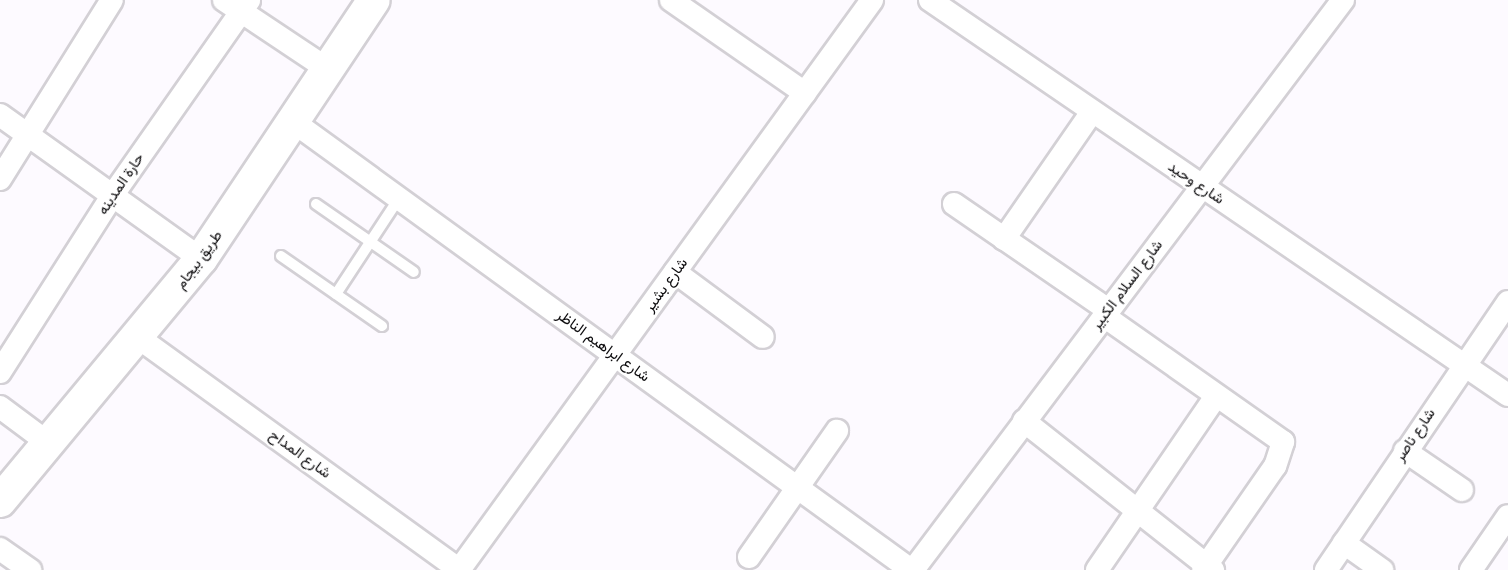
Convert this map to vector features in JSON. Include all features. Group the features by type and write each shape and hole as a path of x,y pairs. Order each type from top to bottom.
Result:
{"main road":[{"name":"طريق بيجام","path":"0,501 47,442 139,338 201,259 295,123 374,0"}],"street":[{"path":"0,179 112,0"},
{"path":"671,0 804,93"},
{"name":"شارع بشير","path":"460,570 872,0"},
{"name":"شارع وحيد","path":"930,0 1508,395"},
{"name":"شارع السلام الكبير","path":"912,570 1343,0"},
{"path":"238,4 329,69"},
{"name":"حارة المدينه","path":"0,372 238,4"},
{"path":"1004,239 1092,112"},
{"path":"0,115 201,259"},
{"name":"شارع ابراهيم الناظر","path":"295,123 912,570"},
{"path":"954,204 1106,313 1216,396 1265,427 1283,442 1282,451 1208,568 1024,421"},
{"path":"675,272 763,336"},
{"name":"شارع ناصر","path":"1326,570 1463,364 1508,302"},
{"name":"شارع المداح","path":"139,338 460,570"},
{"path":"1097,570 1216,396"},
{"path":"0,407 47,442"},
{"path":"749,557 837,431"},
{"path":"1405,451 1462,490"},
{"path":"1472,570 1508,516"},
{"path":"1344,543 1382,570"},
{"path":"0,549 30,570"}],"lane":[{"path":"336,294 399,198"},
{"path":"316,204 414,272"},
{"path":"281,256 382,326"}]}
